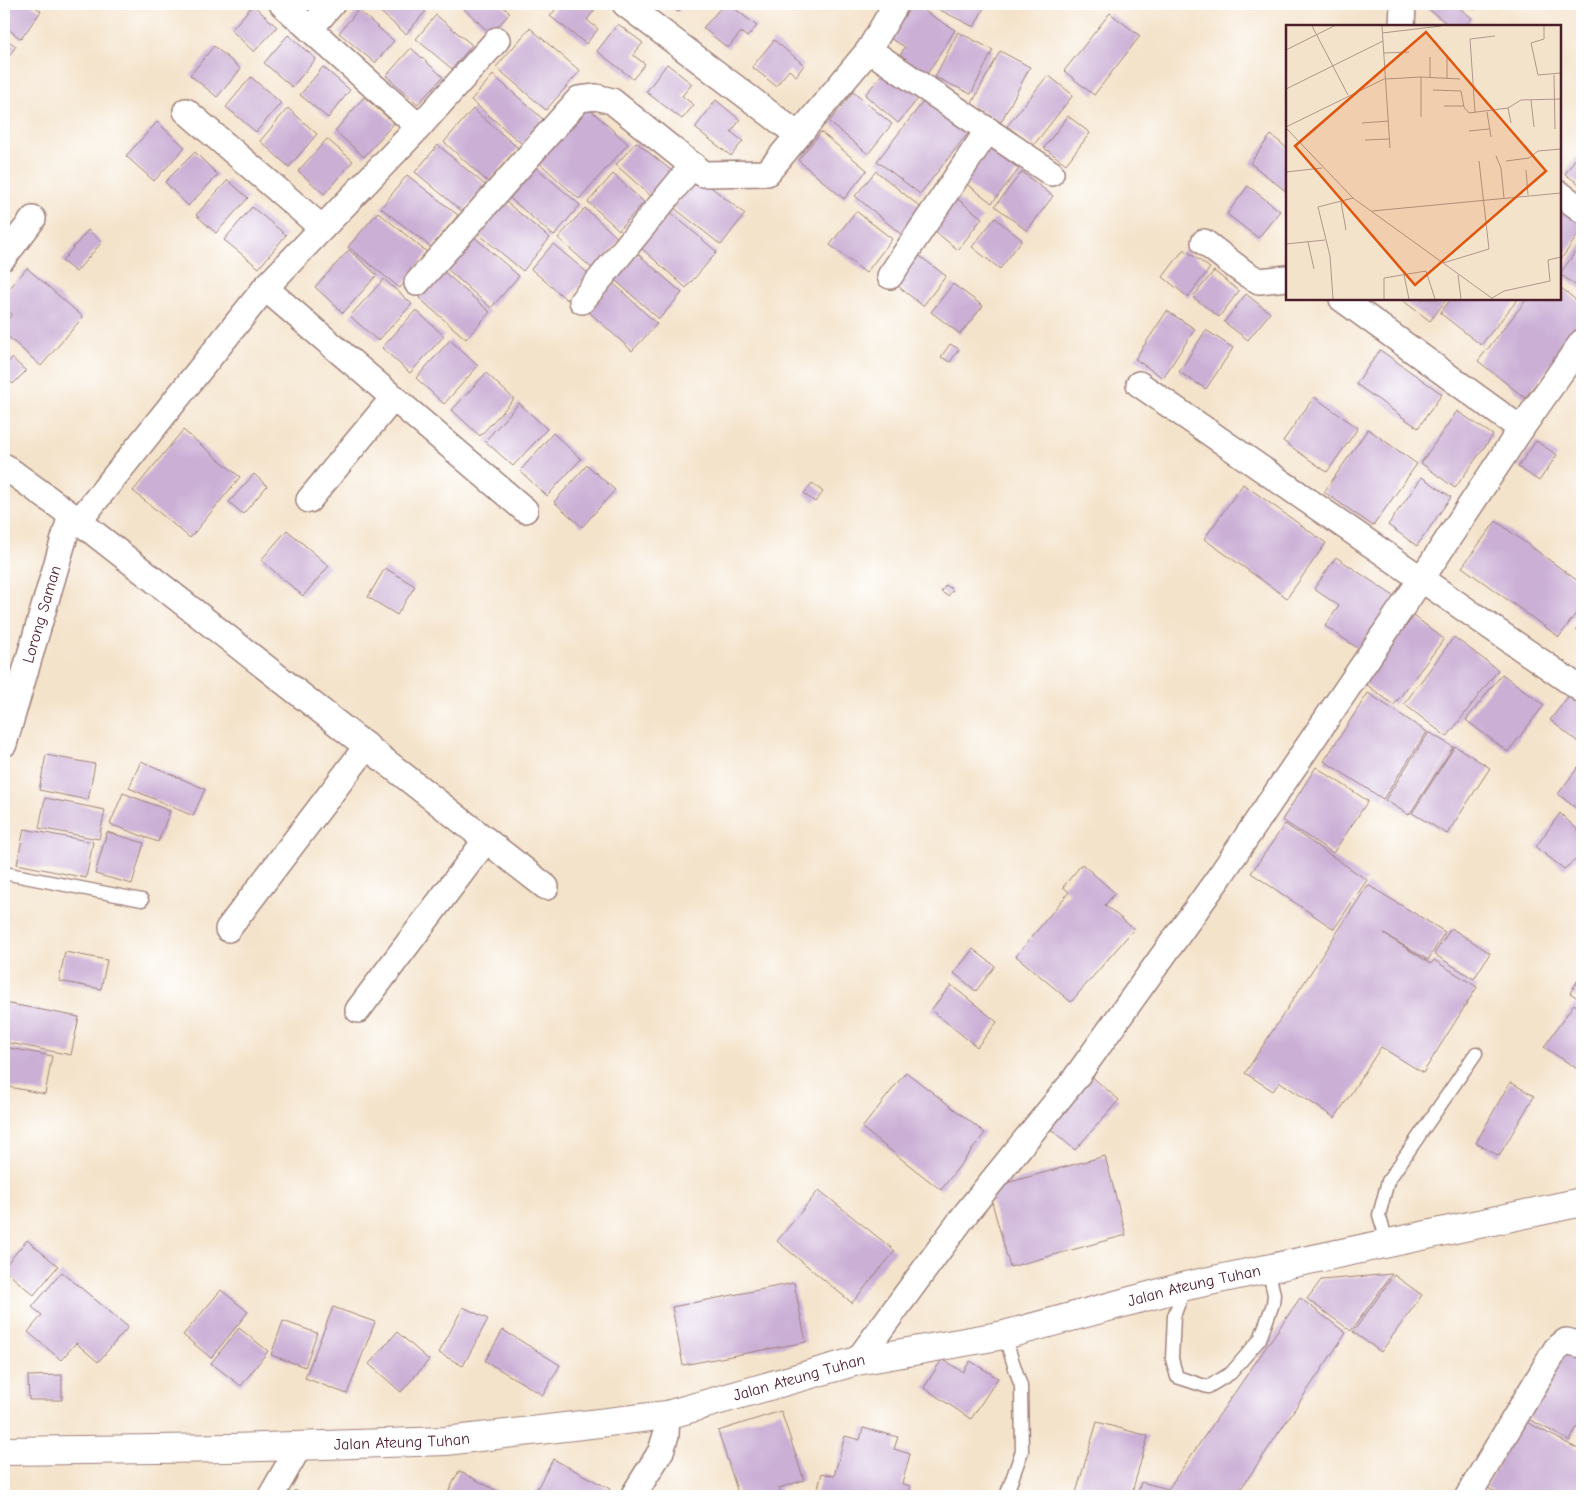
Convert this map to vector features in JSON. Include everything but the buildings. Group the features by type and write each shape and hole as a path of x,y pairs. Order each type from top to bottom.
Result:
{"street":[{"path":"282,4 420,128"},
{"path":"310,29 332,4"},
{"path":"625,4 798,135"},
{"path":"417,283 579,99 596,97 612,102 704,174 767,173 870,50 896,4"},
{"path":"1402,25 1403,4"},
{"path":"75,518 265,288 420,128 496,40"},
{"path":"870,50 1051,173"},
{"path":"186,111 322,228"},
{"path":"890,276 988,130"},
{"path":"582,301 693,165"},
{"path":"1561,195 1582,210"},
{"path":"4,257 33,219"},
{"path":"1204,242 1259,281 1286,278"},
{"path":"265,288 525,510"},
{"path":"1343,300 1521,429"},
{"path":"857,1362 967,1212 1079,1072 1220,876 1521,429 1582,342"},
{"path":"1139,384 1582,690"},
{"path":"309,500 394,397"},
{"path":"4,466 75,518 546,888"},
{"name":"Lorong Saman","path":"4,744 75,518"},
{"path":"228,929 367,746"},
{"path":"358,1010 486,840"},
{"name":"Jalan Ateung Tuhan","path":"4,1451 231,1448 446,1441 667,1415 857,1362 1004,1335 1186,1286 1582,1202"},
{"path":"1468,1496 1556,1349 1566,1341 1582,1345"},
{"path":"633,1496 661,1451 666,1435 667,1415"},
{"path":"271,1496 300,1445"}],"lane":[{"path":"4,873 142,900"},
{"path":"1388,1244 1379,1215 1388,1181 1476,1053"},
{"path":"1186,1286 1174,1316 1172,1358 1177,1377 1208,1387 1231,1373 1260,1338 1274,1294 1268,1269"},
{"path":"1004,1335 1021,1386 1022,1451 1006,1496"}]}
